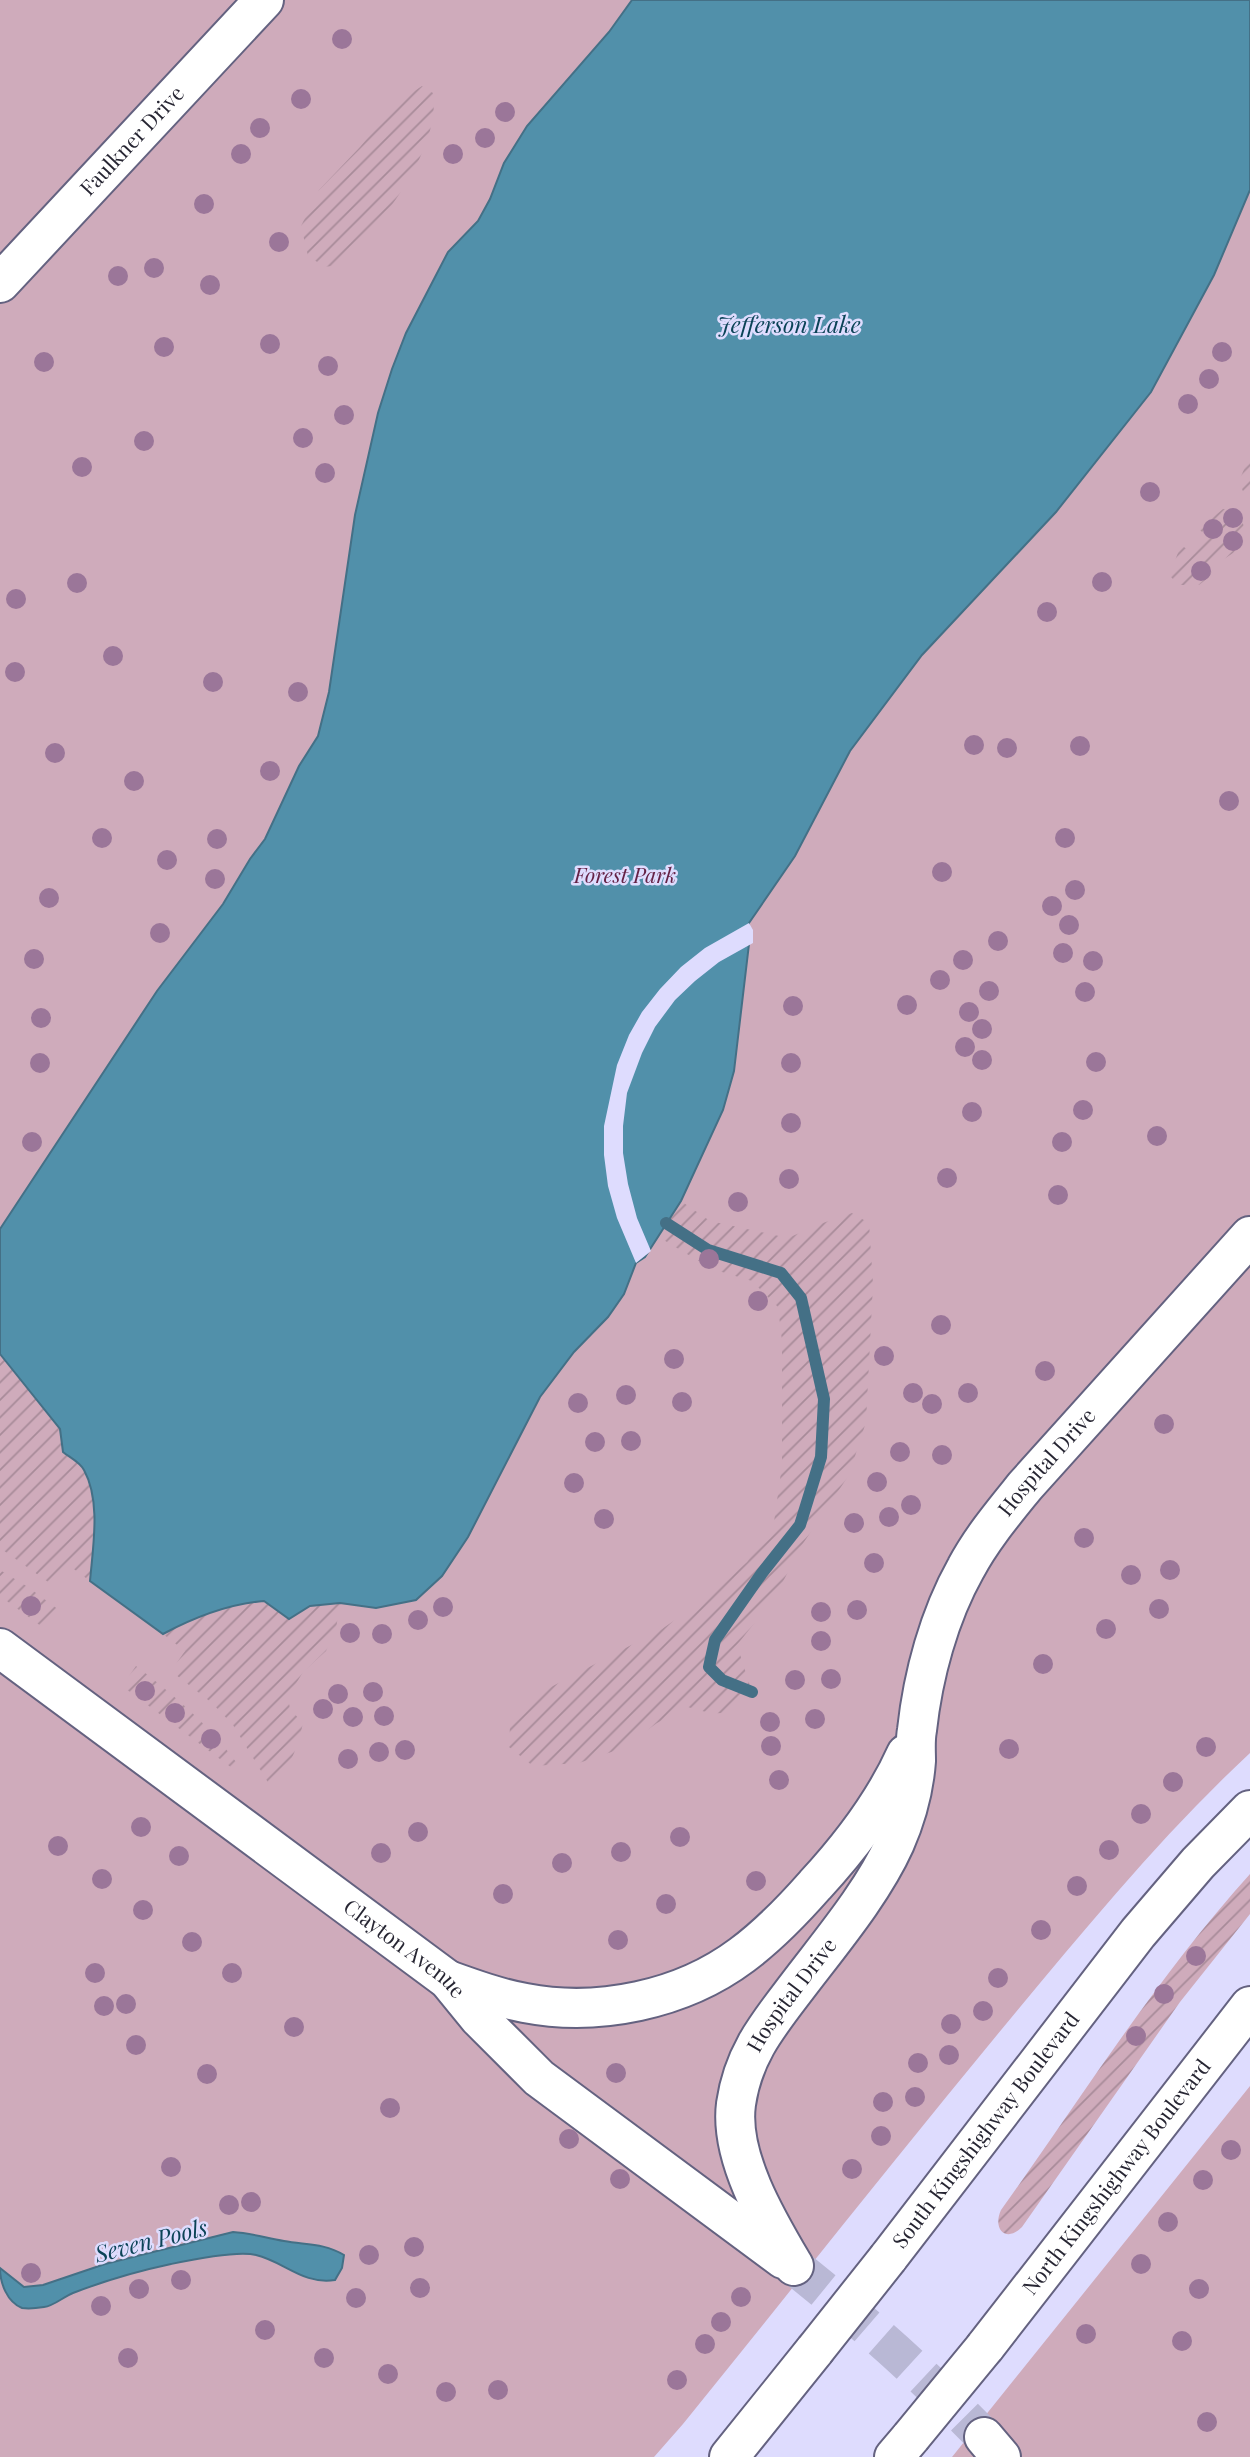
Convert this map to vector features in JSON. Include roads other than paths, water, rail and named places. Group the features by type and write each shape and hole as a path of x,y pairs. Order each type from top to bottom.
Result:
{"street":[{"name":"Faulkner Drive","path":"0,283 264,0"},
{"name":"Hospital Drive","path":"794,2266 770,2226 738,2145 736,2108 741,2076 757,2040 835,1936 877,1875 895,1843 910,1797 916,1763 916,1730 929,1666 943,1619 966,1568 992,1527 1025,1486 1250,1236"},
{"name":"Clayton Avenue","path":"0,1648 448,1980 479,2018 539,2078 794,2266"},
{"name":"Hospital Drive","path":"448,1980 525,2003 578,2008 637,2001 676,1991 706,1978 742,1956 777,1926 827,1873 866,1823 896,1776 916,1730"},
{"name":"South Kingshighway Boulevard","path":"729,2457 888,2258 1139,1933 1198,1863 1250,1810"},
{"name":"North Kingshighway Boulevard","path":"902,2447 985,2347 1250,2006"}],"water":[{"name":"Jefferson Lake","path":"632,0 1250,0 1250,190 1214,275 1151,392 1056,512 922,655 850,751 795,856 749,923 749,944 734,1071 723,1110 681,1201 645,1257 636,1263 624,1294 608,1317 574,1352 540,1397 468,1537 442,1576 416,1600 376,1608 340,1603 310,1606 289,1619 264,1601 212,1612 163,1634 90,1581 94,1510 89,1482 82,1467 63,1452 60,1429 0,1354 0,1229 157,991 223,904 265,839 299,766 318,736 329,692 355,515 378,413 406,333 448,252 478,221 504,163 527,126 609,32"},
{"path":"233,2232 329,2248 344,2255 342,2268 335,2280 324,2281 304,2276 256,2255 213,2256 134,2273 73,2293 48,2306 30,2308 22,2308 12,2301 1,2280 0,2268 24,2287 43,2285 105,2264"}],"waterway":[{"path":"666,1223 708,1250 781,1273 801,1298 824,1399 821,1457 800,1525 715,1640 709,1667 722,1680 752,1692"}],"tunnel":[{"path":"794,2266 892,2349 984,2437"}],"park label":[{"name":"Forest Park","path":"625,876"}],"water label":[{"name":"Seven Pools","path":"151,2241"}]}
